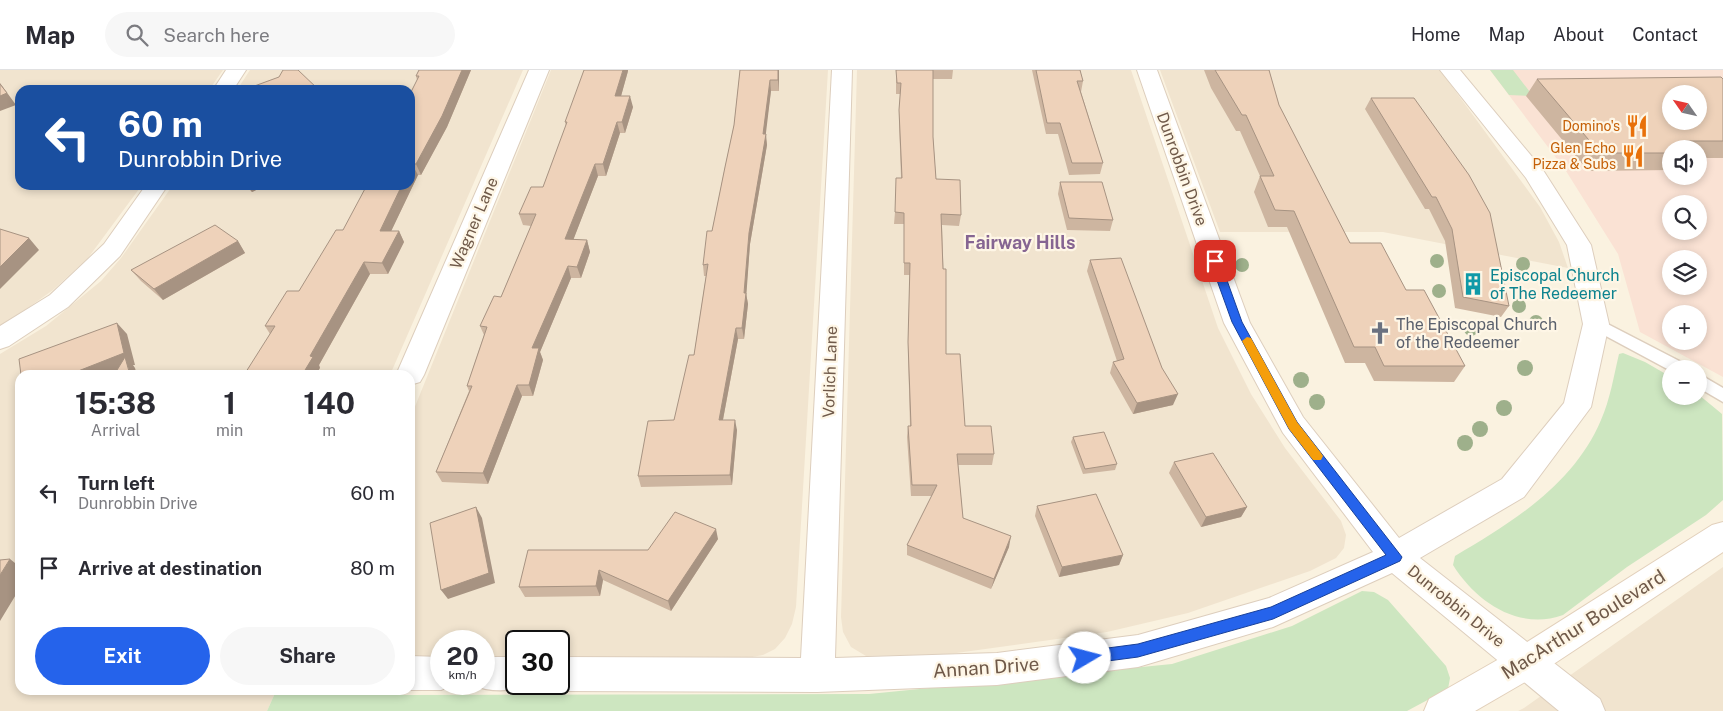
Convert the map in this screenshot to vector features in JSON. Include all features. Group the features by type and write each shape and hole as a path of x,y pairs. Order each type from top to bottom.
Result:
{"street":[{"path":"226,85 236,70"},
{"name":"Wagner Lane","path":"412,370 539,70"},
{"name":"Vorlich Lane","path":"817,675 842,70"},
{"name":"Dunrobbin Drive","path":"1147,70 1237,322 1293,426 1395,557 1587,711"},
{"path":"1450,70 1535,175 1579,245 1596,324"},
{"path":"0,339 59,301 112,250 154,190"},
{"name":"Annan Drive","path":"570,674 817,675 998,669 1138,650 1273,612 1395,557 1513,488 1577,407 1596,324"},
{"name":"MacArthur Boulevard","path":"1442,711 1525,663 1723,535"},
{"path":"415,673 430,673"}],"lane":[{"path":"1596,324 1664,360"},
{"path":"1707,385 1723,396"}],"shaded area":[{"path":"0,70 223,70 212,85 15,85 15,190 138,190 88,258 53,290 0,328"},
{"path":"250,70 523,70 392,370 15,370 15,695 274,695 267,711 0,711 0,354 46,326 101,281 121,258 169,190 415,190 415,85 240,85"},
{"path":"551,70 828,70 796,607 792,624 785,638 775,649 763,655 747,658 570,657 570,630 505,630 505,657 495,656 495,630 430,630 430,656 415,656 415,407"},
{"path":"857,70 1131,70 1218,328 1251,394 1285,448 1341,521 1346,535 1344,548 1336,558 1310,571 1188,613 1107,632 949,654 866,656 851,647 843,632 841,617"},
{"path":"1160,70 1440,70 1540,207 1559,242 1568,268 1383,232 1220,232"},
{"path":"1490,70 1723,70 1723,377 1707,368 1707,360 1692,360 1673,350 1707,350 1707,305 1662,305 1662,344 1640,332 1618,254 1566,171"},
{"path":"1723,567 1723,711 1518,711 1524,708"}],"green space":[{"path":"1490,70 1513,70 1533,96 1509,95"},
{"path":"1623,353 1645,362 1662,372 1662,405 1707,405 1707,402 1722,414 1723,500 1706,515 1627,567 1563,615 1547,619 1530,619 1500,610 1474,591 1463,578 1453,565 1455,556 1520,515 1558,482 1575,463 1589,443 1601,420 1619,354"},
{"path":"1362,591 1374,592 1388,600 1446,666 1450,678 1448,689 1407,711 267,711 274,695 869,694 1172,664 1292,626"}],"building":[{"path":"283,70 298,70 314,85 257,85 279,77"},
{"path":"419,70 462,70 442,116 415,164 414,85 419,76 416,76"},
{"path":"584,70 623,70 615,96 630,96 622,122 617,122 603,164 595,164 565,239 587,240 577,267 568,266 532,348 539,348 529,385 517,385 483,473 436,472 472,386 467,386 487,327 480,326 494,296 501,297 536,214 519,214 531,187 543,187"},
{"path":"740,70 778,70 778,80 770,80 763,134 766,134 749,233 742,328 736,328 719,420 735,420 730,475 638,476 648,421 674,420 689,355 694,355 708,264 703,265 707,231 712,231 734,125"},
{"path":"896,70 933,70 933,137 936,179 960,180 961,215 941,214 943,269 946,269 946,354 960,354 965,426 991,426 994,454 957,454 963,518 1011,536 994,579 907,545 937,485 912,485 908,426 911,426 908,342 910,263 904,263 904,213 895,212 896,178 902,178 899,110 901,83 897,83"},
{"path":"1036,70 1080,70 1083,81 1077,81 1103,163 1072,163 1060,123 1047,123"},
{"path":"1215,70 1269,70 1279,105 1350,243 1381,243 1406,290 1424,290 1465,366 1384,366 1375,347 1354,347 1294,211 1275,210 1260,176 1274,176 1246,115 1242,115"},
{"path":"1721,77 1723,79 1723,141 1662,140 1662,153 1600,153 1537,79"},
{"path":"0,84 7,93 0,96"},
{"path":"1371,98 1414,98 1469,175 1490,213 1509,306 1463,297 1452,229 1436,197 1432,197"},
{"path":"1060,182 1102,182 1113,220 1069,218"},
{"path":"364,190 400,190 380,231 399,231 382,263 364,262 310,356 313,357 305,370 247,370 275,326 265,326 287,291 299,291 336,230 343,230"},
{"path":"215,225 238,241 154,289 131,270"},
{"path":"0,229 29,238 0,267"},
{"path":"1121,258 1162,368 1178,394 1137,403 1113,362 1124,359 1090,260"},
{"path":"117,323 124,353 81,370 20,370 19,359"},
{"path":"125,357 129,370 117,370"},
{"path":"1104,432 1117,464 1085,469 1073,437"},
{"path":"1213,453 1247,507 1206,517 1174,462"},
{"path":"1096,494 1123,555 1062,567 1037,506"},
{"path":"476,507 489,573 441,590 430,523"},
{"path":"675,512 716,529 668,601 599,570 596,586 519,587 528,550 648,550"},
{"path":"10,559 0,575 0,560"}],"slow traffic":[{"path":"1247,341 1293,426 1317,456"}],"place":[{"name":"Domino's","path":"1637,126"},
{"name":"Glen Echo Pizza & Subs","path":"1633,156"},
{"name":"Episcopal Church of The Redeemer","path":"1473,284"},
{"name":"The Episcopal Church of the Redeemer","path":"1380,333"}],"district":[{"name":"Fairway Hills","path":"1020,242"}],"route":[{"path":"1085,658 1138,650 1273,612 1395,557 1293,426 1237,322 1215,261"}]}
